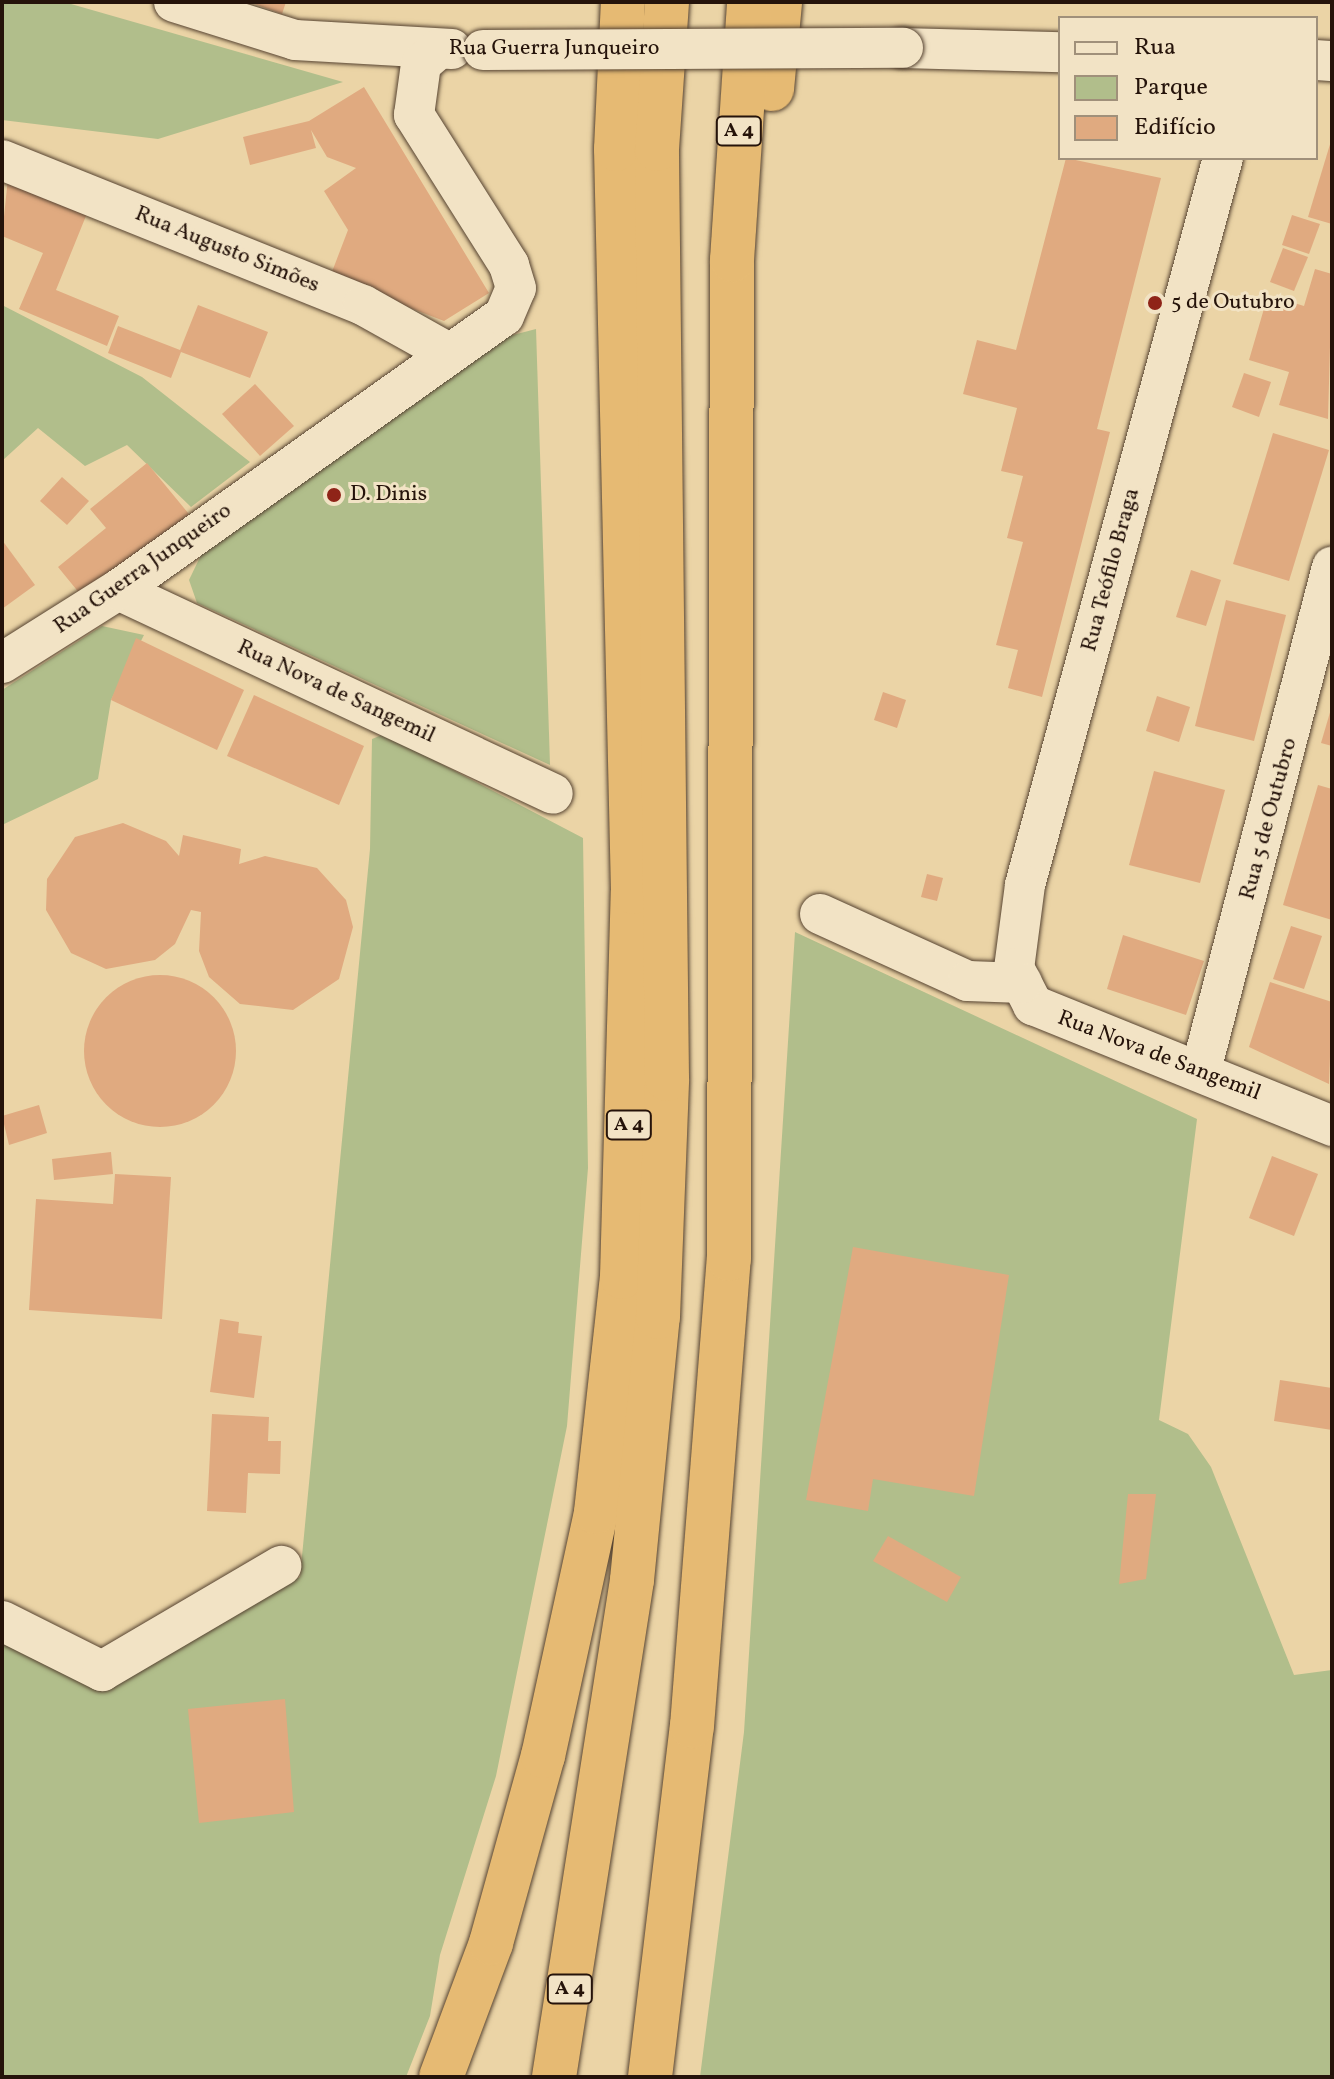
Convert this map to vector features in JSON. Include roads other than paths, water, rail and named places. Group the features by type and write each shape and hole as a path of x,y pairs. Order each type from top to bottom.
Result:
{"highway":[{"name":"A 4","path":"441,2077 491,1943 543,1756 596,1512 622,1277 633,892 616,149 623,2"},
{"name":"A 4","path":"554,2077 632,1580 658,1317 667,1031 657,149 667,2"},
{"name":"A 4","path":"650,2077 692,1726 729,1259 732,260 749,2"},
{"path":"732,260 760,228 780,2"}],"street":[{"path":"174,2 295,40 438,49"},
{"name":"Rua Guerra Junqueiro","path":"2,663 118,590 447,352 504,316 516,288 509,265 414,115 421,64 438,49 903,48 1058,52"},
{"name":"Rua Augusto Simões","path":"2,160 363,305 447,352"},
{"name":"Rua Teófilo Braga","path":"1022,983 1012,948 1017,916 1222,160"},
{"name":"Rua 5 de Outubro","path":"1201,1070 1332,567"},
{"name":"Rua Nova de Sangemil","path":"118,590 553,794"},
{"path":"820,914 968,981 1022,983"},
{"name":"Rua Nova de Sangemil","path":"1022,983 1033,1005 1201,1070 1332,1126"},
{"path":"2,1621 102,1671 281,1566"}],"place":[{"name":"5 de Outubro","path":"1155,303"},
{"name":"D. Dinis","path":"334,495"}]}
